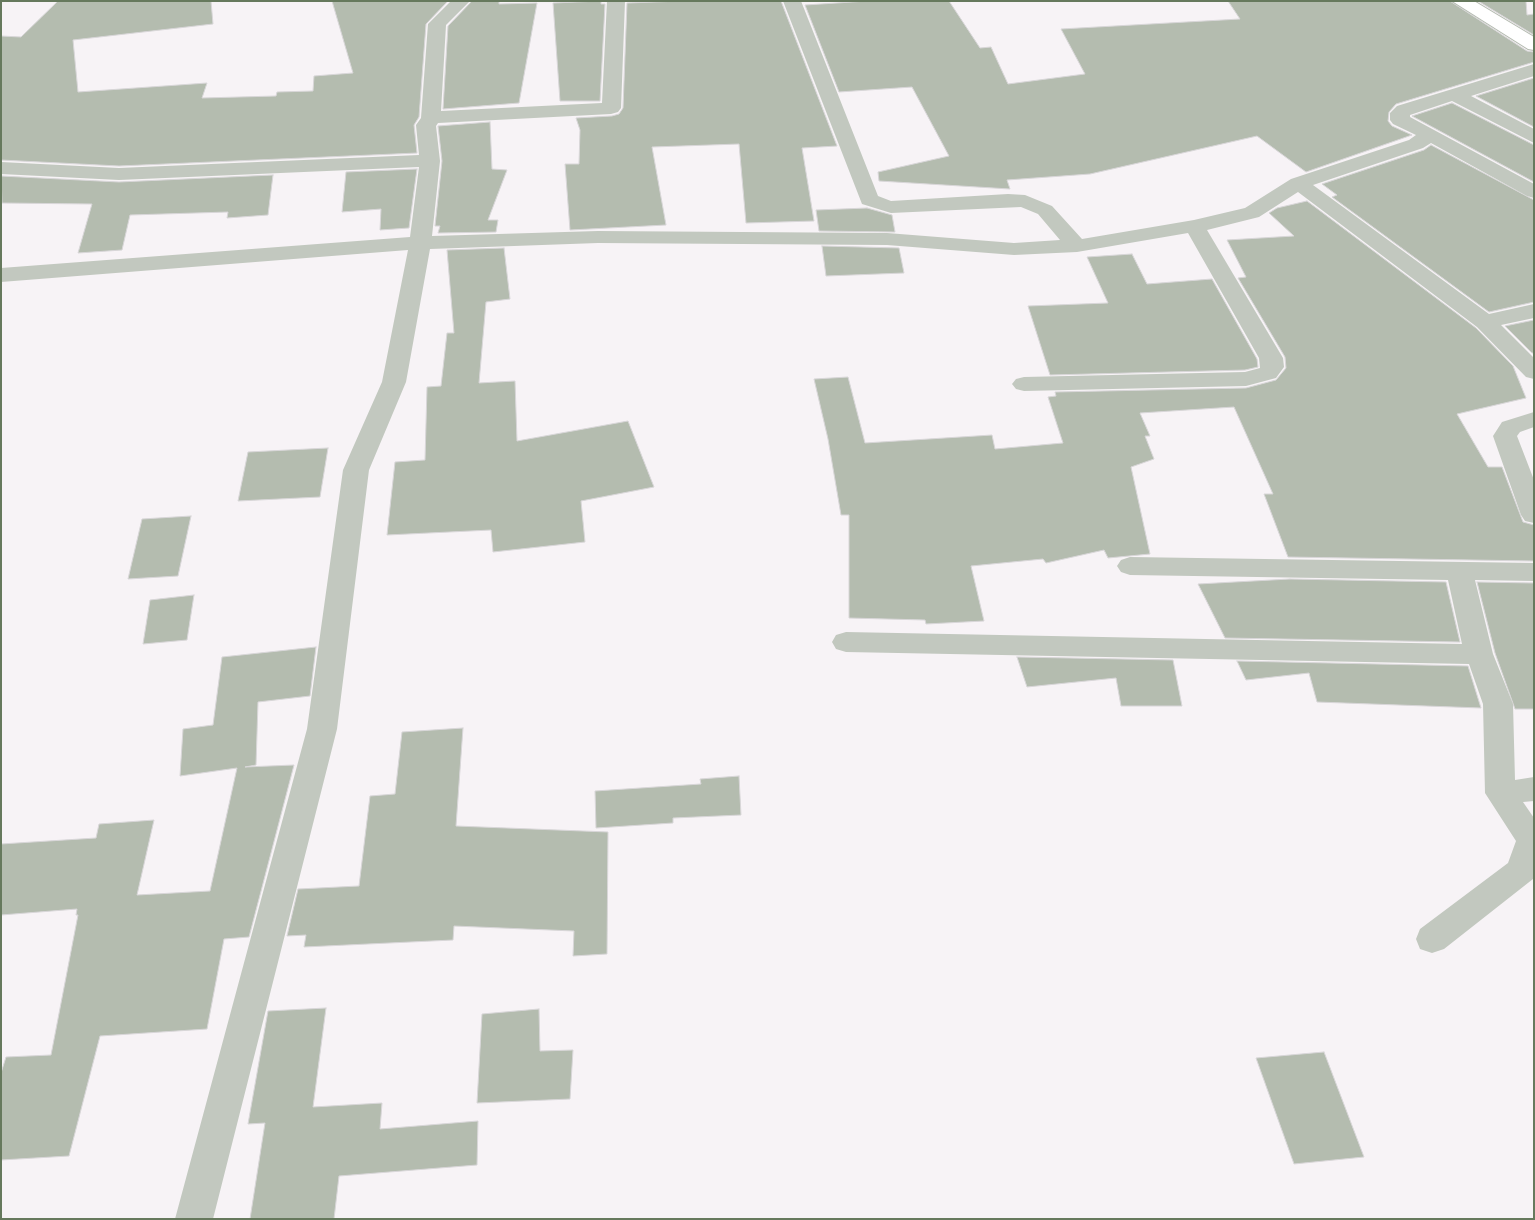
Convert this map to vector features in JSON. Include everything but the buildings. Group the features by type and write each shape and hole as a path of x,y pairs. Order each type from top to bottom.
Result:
{"main road":[{"path":"1461,1 1534,45"}],"street":[{"path":"194,1219 322,729 356,470 394,382 420,243 430,161 426,126 431,119 437,24 461,1"},
{"path":"431,119 452,115 611,108 616,1"},
{"path":"792,1 869,200 891,207 1008,200 1025,201 1045,210 1077,246"},
{"path":"1534,70 1400,113 1400,120 1404,124 1430,135 1534,192"},
{"path":"1455,94 1534,137"},
{"path":"1,274 420,243 598,237 887,239 1014,249 1077,246 1194,226 1252,213 1298,183 1416,144 1430,135"},
{"path":"1,168 119,174 430,161"},
{"path":"1298,183 1485,322 1534,372"},
{"path":"1024,384 1246,379 1268,373 1272,367 1271,358 1194,226"},
{"path":"1485,322 1534,311"},
{"path":"1534,419 1511,426 1505,436 1534,514"},
{"path":"1130,566 1534,572"},
{"path":"1432,938 1509,882 1522,870 1532,840 1500,793 1498,704 1479,654 1459,571"},
{"path":"846,642 1479,654"},
{"path":"1500,793 1534,789"}]}
